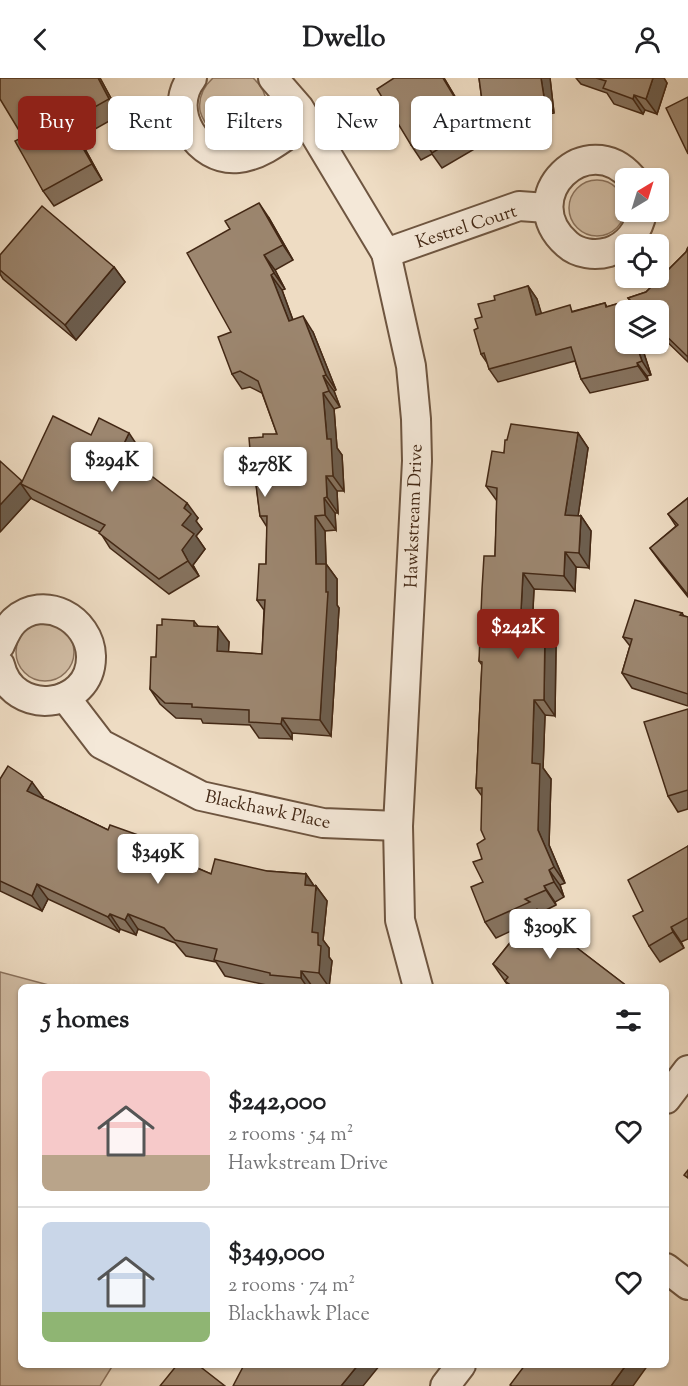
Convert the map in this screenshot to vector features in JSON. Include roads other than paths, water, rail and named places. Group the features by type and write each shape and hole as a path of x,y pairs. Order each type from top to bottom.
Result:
{"street":[{"path":"192,78 186,86 182,103 184,120 192,136 204,148 219,156 237,159 254,155 307,121"},
{"name":"Hawkstream Drive","path":"273,78 299,108 386,253 411,366 417,461 398,826 400,920 417,984"},
{"path":"621,168 612,163 598,160 582,161 568,168 557,179 550,192 548,208 551,223 558,237 570,247 585,253 600,254 616,250 629,241 640,222"},
{"name":"Kestrel Court","path":"386,253 519,206 548,208"},
{"path":"0,645 6,631 15,620 29,612 44,609 58,611 72,618 83,629 89,643 91,658 88,673 80,686 65,697 53,701 38,701 23,696 11,687 2,674 0,665"},
{"name":"Blackhawk Place","path":"65,697 100,744 201,796 323,822 398,826"},
{"path":"669,1095 688,1070"},
{"path":"669,1270 688,1285"},
{"path":"445,1386 459,1368"}]}
